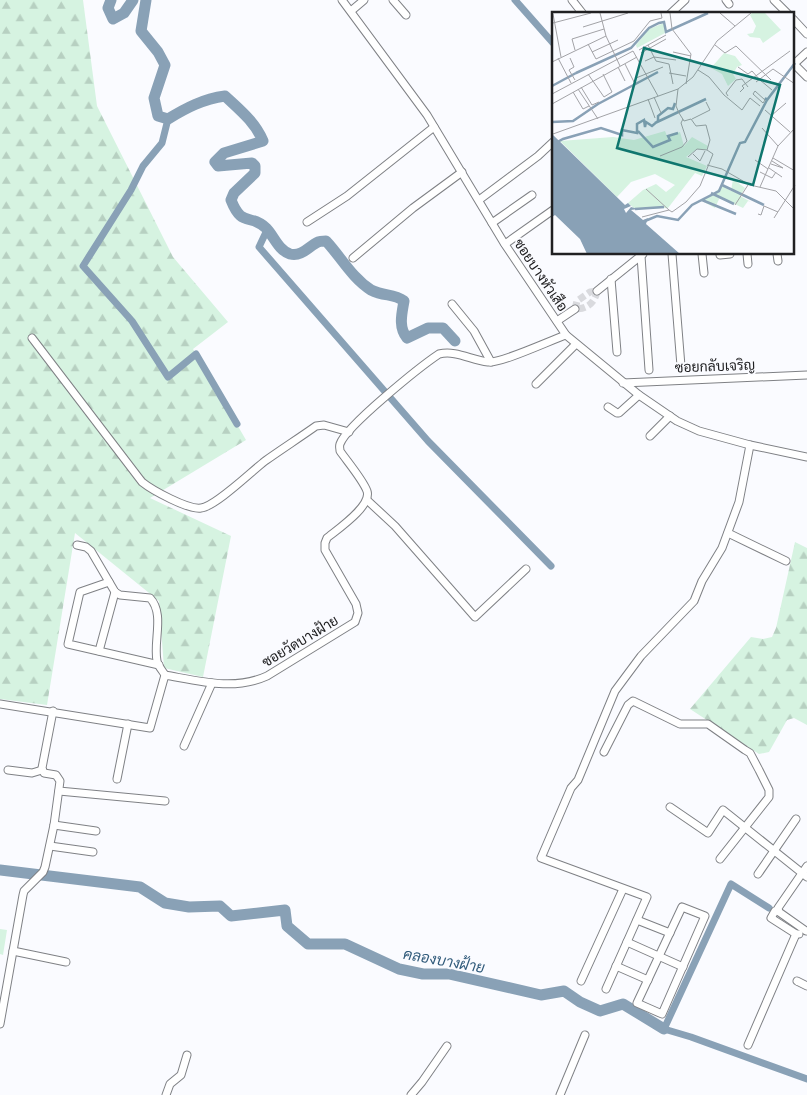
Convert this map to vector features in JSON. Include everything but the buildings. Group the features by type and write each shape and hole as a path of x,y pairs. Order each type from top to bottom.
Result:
{"street":[{"name":"ซอยบางหัวเสือ","path":"342,0 434,127 505,244 566,335 638,396 699,431 750,445 807,457"},
{"path":"351,11 364,0"},
{"path":"394,0 406,15"},
{"path":"572,0 582,12"},
{"path":"672,12 684,0"},
{"path":"774,0 786,12"},
{"path":"794,21 807,34"},
{"path":"807,52 794,64 807,77"},
{"path":"306,222 347,196 434,127"},
{"path":"479,200 538,156 552,143"},
{"path":"353,258 413,208 462,172"},
{"path":"492,223 532,195"},
{"path":"505,244 552,211"},
{"path":"597,291 641,255"},
{"path":"641,255 649,370"},
{"path":"672,255 681,366"},
{"path":"702,255 704,273"},
{"path":"747,255 748,264"},
{"path":"611,279 617,352"},
{"path":"452,304 474,331 491,362"},
{"path":"556,321 575,309"},
{"path":"526,569 475,617 395,526 367,500 366,490 340,451 339,446 349,432 391,391 439,354 446,352 491,362 498,361 566,335"},
{"path":"32,338 142,482 150,489 162,495 196,508 208,506 264,462 316,426 324,425 349,432"},
{"path":"536,384 576,344"},
{"name":"ซอยกลับเจริญ","path":"623,382 807,375"},
{"path":"608,407 620,413 638,396"},
{"path":"650,436 670,416"},
{"path":"606,989 647,897 541,858 571,788 578,780 615,690 641,656 694,601 702,580 715,560 728,533 739,502 750,445"},
{"name":"ซอยวัดบางฝ้าย","path":"165,675 212,682 238,684 253,682 272,673 355,622 358,613 356,604 325,550 325,543 328,538 362,508 367,500"},
{"path":"728,533 786,561"},
{"path":"0,704 150,728 165,675 157,659 158,619 155,602 150,598 120,595 115,592 91,551 86,546 77,544"},
{"path":"109,582 80,592 68,644 158,664"},
{"path":"99,652 115,592"},
{"path":"184,746 212,682"},
{"path":"604,752 628,705 633,701 680,724 708,724 750,753 769,790 769,797 720,859"},
{"path":"42,770 53,711"},
{"path":"117,779 128,724"},
{"path":"0,1024 24,891 43,872 47,861 60,781 58,777 42,770 32,773 8,770"},
{"path":"59,791 165,801"},
{"path":"670,806 708,833 723,810 804,876"},
{"path":"758,874 796,819"},
{"path":"54,825 96,831"},
{"path":"50,846 93,852"},
{"path":"804,933 779,912 778,908 804,876 807,866"},
{"path":"581,981 623,889"},
{"path":"682,907 705,916 662,1014 637,1004 670,933 682,907"},
{"path":"775,911 771,918 804,933"},
{"path":"637,920 670,933"},
{"path":"748,1045 804,933"},
{"path":"627,942 683,967"},
{"path":"13,952 66,962"},
{"path":"616,966 648,980"},
{"path":"797,981 807,986"},
{"path":"560,1095 586,1035"},
{"path":"412,1095 447,1046"},
{"path":"166,1095 170,1084 181,1075 187,1056"}],"green space":[{"path":"0,0 83,0 97,106 173,257 228,322 193,349 246,440 150,498 231,536 203,677 164,668 159,601 75,533 47,705 0,699"},
{"path":"795,542 807,548 807,725 794,718 787,720 769,752 759,754 690,709 751,637 763,639 772,637 776,628"},
{"path":"0,929 7,930 3,955 0,954"}],"waterway":[{"path":"111,0 108,8 113,19 124,13 133,0"},
{"path":"146,0 141,31 158,52 165,65 154,98 158,116 168,119 195,104 225,96 242,111 260,134 263,141 224,153 215,162 218,166 252,163 255,166 255,173 234,193 231,200 239,214 266,228 279,246 290,254 298,254 318,242 326,241 364,285 371,290 404,301 402,329 407,338 428,328 443,328 455,341"},
{"path":"515,0 552,42"},
{"path":"168,119 162,143 143,166 131,190 83,266 132,321 168,377 196,354 237,424"},
{"path":"267,230 259,247 428,441 551,566"},
{"name":"คลองบางฝ้าย","path":"0,870 140,887 165,903 189,907 220,906 231,916 285,910 287,926 308,944 345,944 399,969 423,974 449,974 541,995 564,991 580,1002 600,1011 623,1004 664,1029"},
{"path":"769,908 731,884 664,1029 807,1079"}],"tunnel":[{"path":"597,291 590,304 583,308 575,309 577,301 590,292 597,291"}]}
